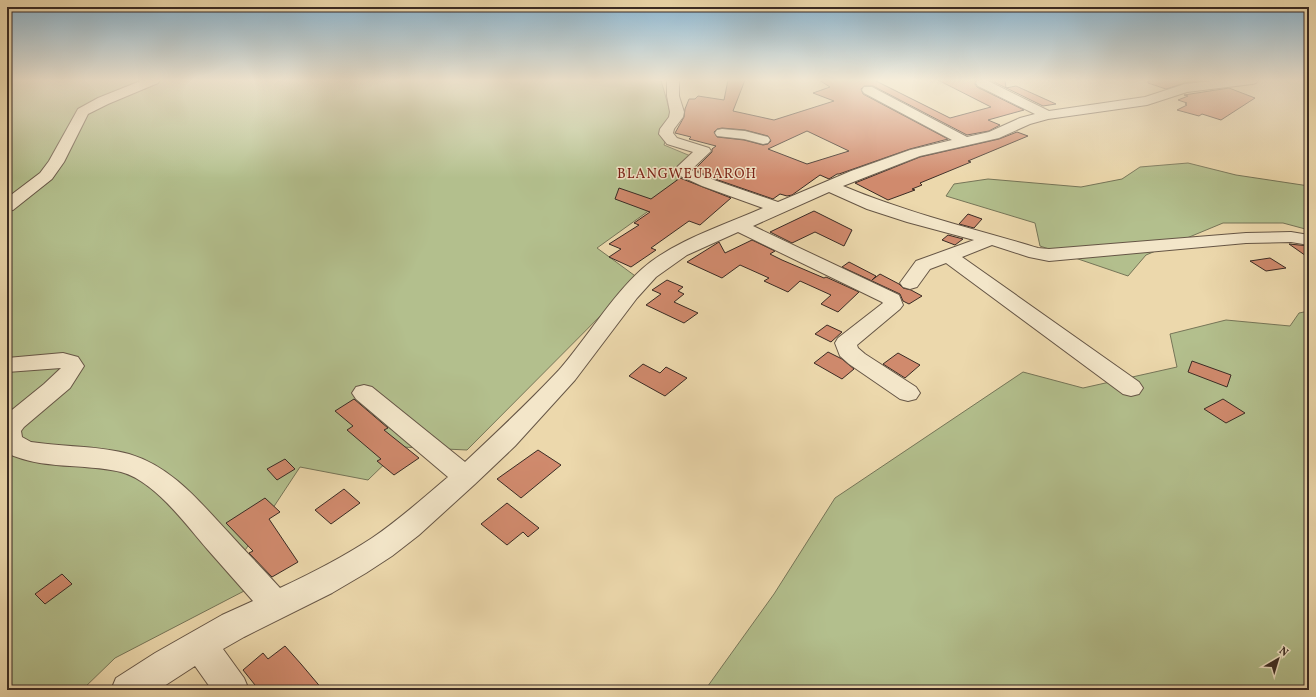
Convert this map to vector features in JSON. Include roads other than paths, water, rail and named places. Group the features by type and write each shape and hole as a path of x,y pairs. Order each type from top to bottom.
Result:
{"street":[{"path":"7,206 46,176 56,162 83,113"},
{"path":"678,113 667,129 666,134 672,141 704,151"},
{"path":"910,113 964,141"},
{"path":"1042,113 1047,115"},
{"path":"128,690 233,626 321,583 382,547 415,522 506,439 567,375 630,294 649,273 680,251 829,186 896,160 964,141 994,135 1025,121 1047,115 1065,113"},
{"path":"763,140 726,128 683,170 684,172 708,183 778,208"},
{"path":"829,186 893,212 1036,253 1049,255 1246,238 1291,237 1309,240"},
{"path":"737,225 892,299 893,305 846,343 848,351 857,359 908,393"},
{"path":"910,283 923,265 985,242 987,238"},
{"path":"948,256 1131,388"},
{"path":"7,365 63,360 70,362 73,366 71,372 49,393 15,420 8,429 10,442 17,448 34,452 78,456 128,464 152,476 165,486 230,552 276,605"},
{"path":"364,393 466,477"},
{"path":"200,645 232,690"}],"district":[{"name":"BLANGWEUBAROH","path":"687,174"}]}
